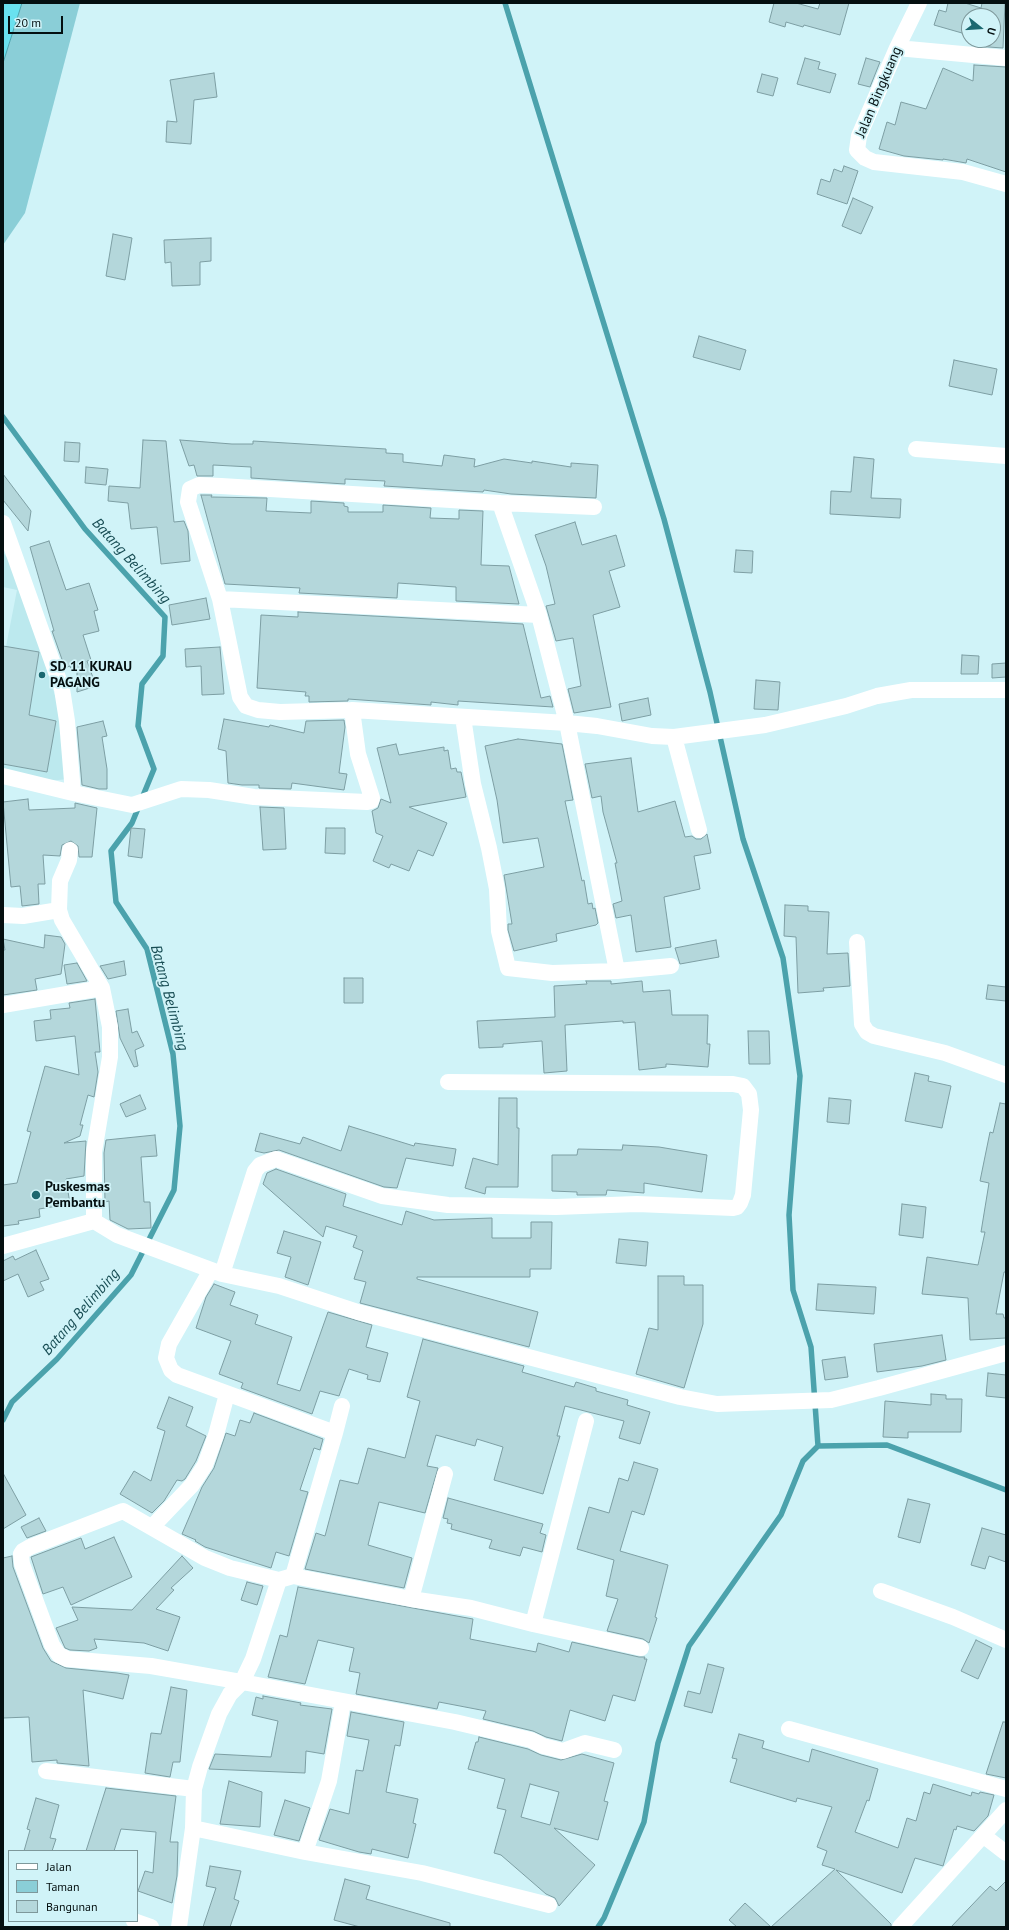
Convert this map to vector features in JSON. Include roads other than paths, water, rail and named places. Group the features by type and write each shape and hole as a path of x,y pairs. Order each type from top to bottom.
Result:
{"street":[{"name":"Jalan Bingkuang","path":"920,3 897,48 859,136 857,150 859,153 874,162 963,172 1006,184"},
{"path":"897,48 1006,58"},
{"path":"916,449 1006,456"},
{"path":"594,508 221,486 193,487 190,489 188,502 220,599 240,697 246,706 258,710 280,712 352,710 567,723 597,726 652,736 674,737 765,725 892,692 911,690 1006,690"},
{"path":"500,503 539,615 567,723 617,971"},
{"path":"3,523 62,689 68,728 73,794"},
{"path":"220,599 539,615"},
{"path":"3,776 73,794 132,805 181,788 209,790 254,797 352,803 369,802 372,798 358,754 352,710"},
{"path":"463,717 472,784 489,848 497,889 499,931 508,968 552,973 617,971 671,966"},
{"path":"674,737 699,830"},
{"path":"70,850 60,881 59,910 62,920 102,988 110,1027 110,1057 94,1152 94,1221"},
{"path":"3,915 23,916 59,910"},
{"path":"857,942 862,1024 867,1032 874,1036 946,1054 1006,1075"},
{"path":"3,1005 102,988"},
{"path":"335,1434 177,1375 168,1367 166,1358 173,1336 216,1272 255,1171 260,1165 276,1159 382,1196 448,1205 564,1207 637,1204 733,1208 737,1207 743,1195 751,1110 749,1094 743,1086 733,1084 448,1082"},
{"path":"3,1246 94,1221 118,1235 216,1272 279,1286 358,1312 680,1397 717,1404 831,1400 1006,1353"},
{"path":"153,1526 192,1485 205,1465 216,1435 227,1394"},
{"path":"179,1927 193,1828 194,1789 206,1749 219,1714 230,1694 242,1682 253,1659 286,1578 335,1434 342,1406"},
{"path":"533,1624 586,1421"},
{"path":"411,1599 445,1474"},
{"path":"614,1750 584,1743 563,1751 542,1746 531,1740 455,1722 242,1682 151,1666 67,1659 59,1655 52,1645 22,1564 21,1556 23,1550 120,1511 127,1512 205,1558 230,1568 472,1608 533,1624 641,1648"},
{"path":"881,1591 953,1617 1006,1640"},
{"path":"305,1852 329,1781 343,1702"},
{"path":"789,1729 1006,1789"},
{"path":"46,1771 194,1789"},
{"path":"908,1924 1006,1810"},
{"path":"193,1828 305,1852 451,1879 549,1906"},
{"path":"984,1836 1006,1853"},
{"path":"137,1922 151,1927"}],"waterway":[{"path":"505,3 664,519 710,692 743,839 783,958 800,1076 789,1215 793,1290 811,1347 818,1446 803,1461 781,1515 689,1646 658,1743 644,1822 604,1918 598,1927"},
{"name":"Batang Belimbing","path":"3,417 85,529 165,617 163,656 142,684 138,726 154,769 142,798"},
{"name":"Batang Belimbing","path":"3,1420 12,1402 57,1359 131,1275 174,1190 180,1126 173,1054 147,949 116,902 111,851 132,823 139,806"},
{"path":"818,1446 887,1445 1006,1490"}],"place":[{"name":"SD 11 KURAU PAGANG","path":"42,675"},
{"name":"Puskesmas Pembantu","path":"36,1195"}]}
